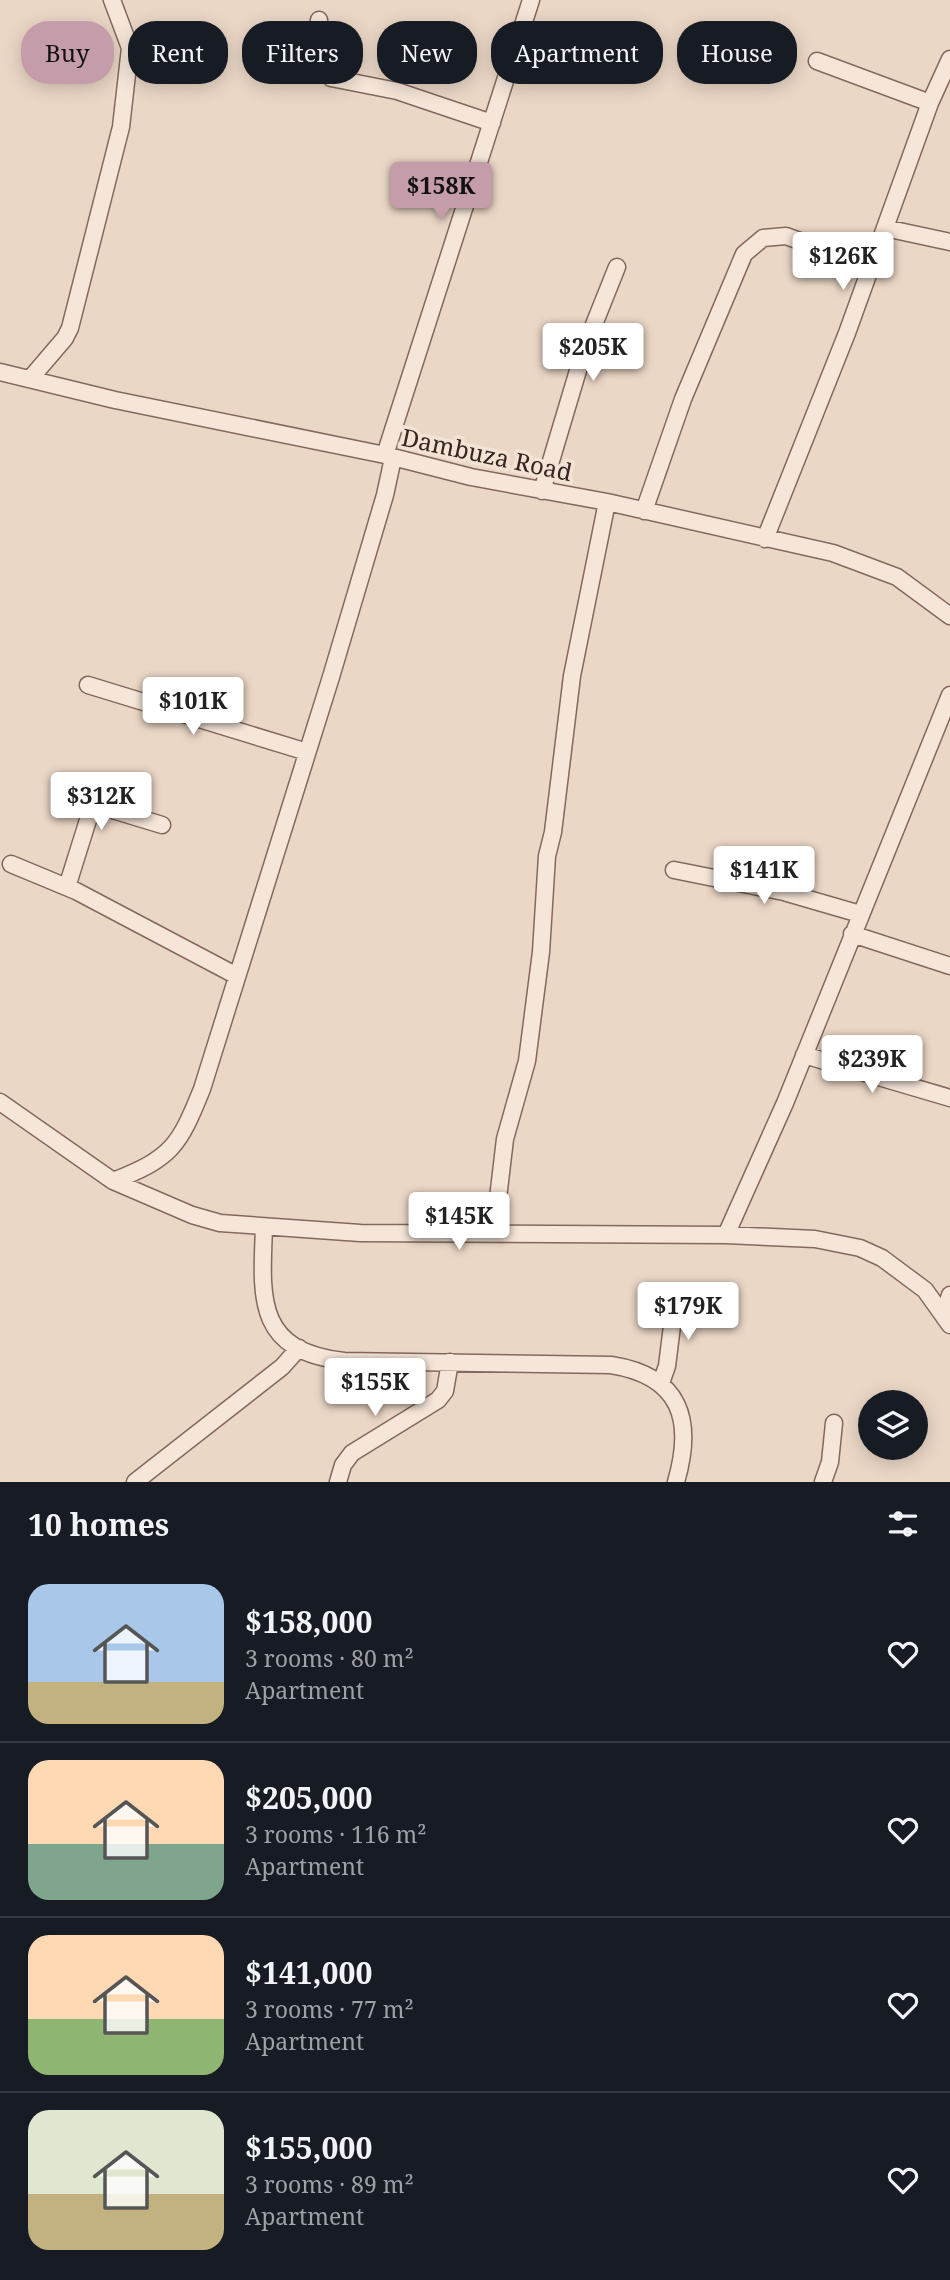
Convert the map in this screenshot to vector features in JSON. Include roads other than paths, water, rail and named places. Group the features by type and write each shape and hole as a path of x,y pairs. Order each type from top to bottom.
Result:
{"street":[{"path":"30,379 65,338 70,328 102,199 116,157 130,56 112,0"},
{"path":"113,1181 143,1168 178,1143 202,1089 385,495 389,456 531,0"},
{"path":"319,20 317,41 331,78 397,91 492,123"},
{"path":"765,539 799,459 930,103 950,59"},
{"path":"817,61 930,103"},
{"path":"885,228 950,242"},
{"path":"644,510 683,399 744,254 763,238 786,236 871,267"},
{"path":"542,491 585,347 617,267"},
{"name":"Dambuza Road","path":"0,372 115,400 389,456 542,491 607,502 833,553 887,572 950,616"},
{"path":"494,1232 505,1139 527,1061 541,952 547,856 553,832 572,676 607,502"},
{"path":"88,685 307,752"},
{"path":"726,1235 804,1055 950,695"},
{"path":"67,887 93,804 162,825"},
{"path":"12,864 67,887 237,976"},
{"path":"674,870 784,892 860,914"},
{"path":"852,934 950,966"},
{"path":"804,1055 950,1098"},
{"path":"3,1111 113,1181 192,1215 264,1228 360,1233 726,1235 815,1239 860,1248 907,1274 947,1319"},
{"path":"264,1228 263,1300 274,1325 286,1340 314,1356 344,1361 611,1365 630,1368 661,1383 676,1402 685,1429 676,1482"},
{"path":"947,1319 950,1295"},
{"path":"661,1383 667,1366 674,1310 680,1306 723,1308"},
{"path":"135,1482 282,1367 299,1348"},
{"path":"338,1482 343,1465 352,1453 438,1400 445,1391 450,1362"},
{"path":"823,1482 830,1462 834,1423"}]}
